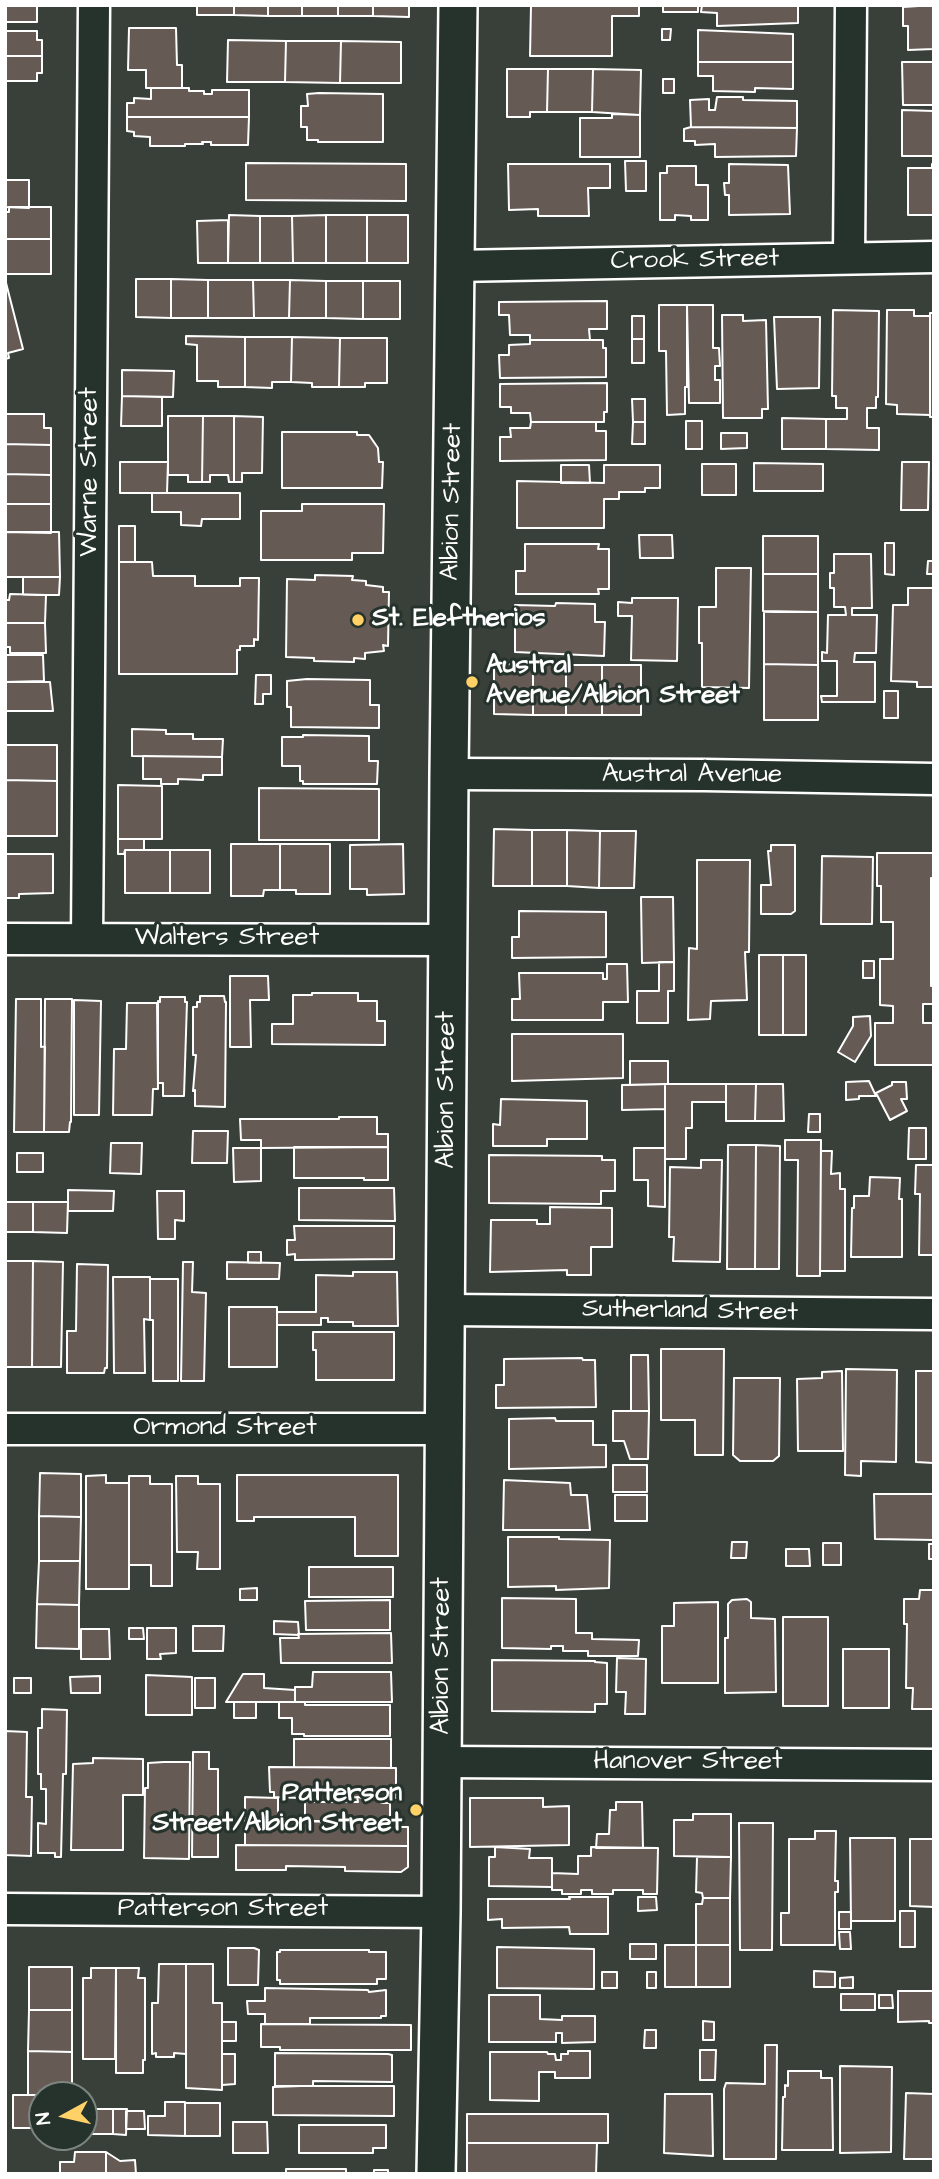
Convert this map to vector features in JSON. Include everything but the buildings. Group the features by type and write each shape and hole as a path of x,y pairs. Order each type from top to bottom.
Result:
{"street":[{"name":"Warne Street","path":"87,939 94,5"},
{"name":"Albion Street","path":"436,2174 441,1912 449,774 458,5"},
{"path":"849,257 851,5"},
{"name":"Crook Street","path":"455,265 934,257"},
{"name":"Austral Avenue","path":"449,774 934,779"},
{"name":"Walters Street","path":"5,939 449,940"},
{"name":"Sutherland Street","path":"446,1310 934,1314"},
{"name":"Ormond Street","path":"5,1429 445,1429"},
{"name":"Hanover Street","path":"442,1762 934,1765"},
{"name":"Patterson Street","path":"5,1909 441,1912"}],"place":[{"name":"St. Eleftherios","path":"358,620"},
{"name":"Austral Avenue/Albion Street","path":"472,682"},
{"name":"Patterson Street/Albion Street","path":"416,1810"}]}
